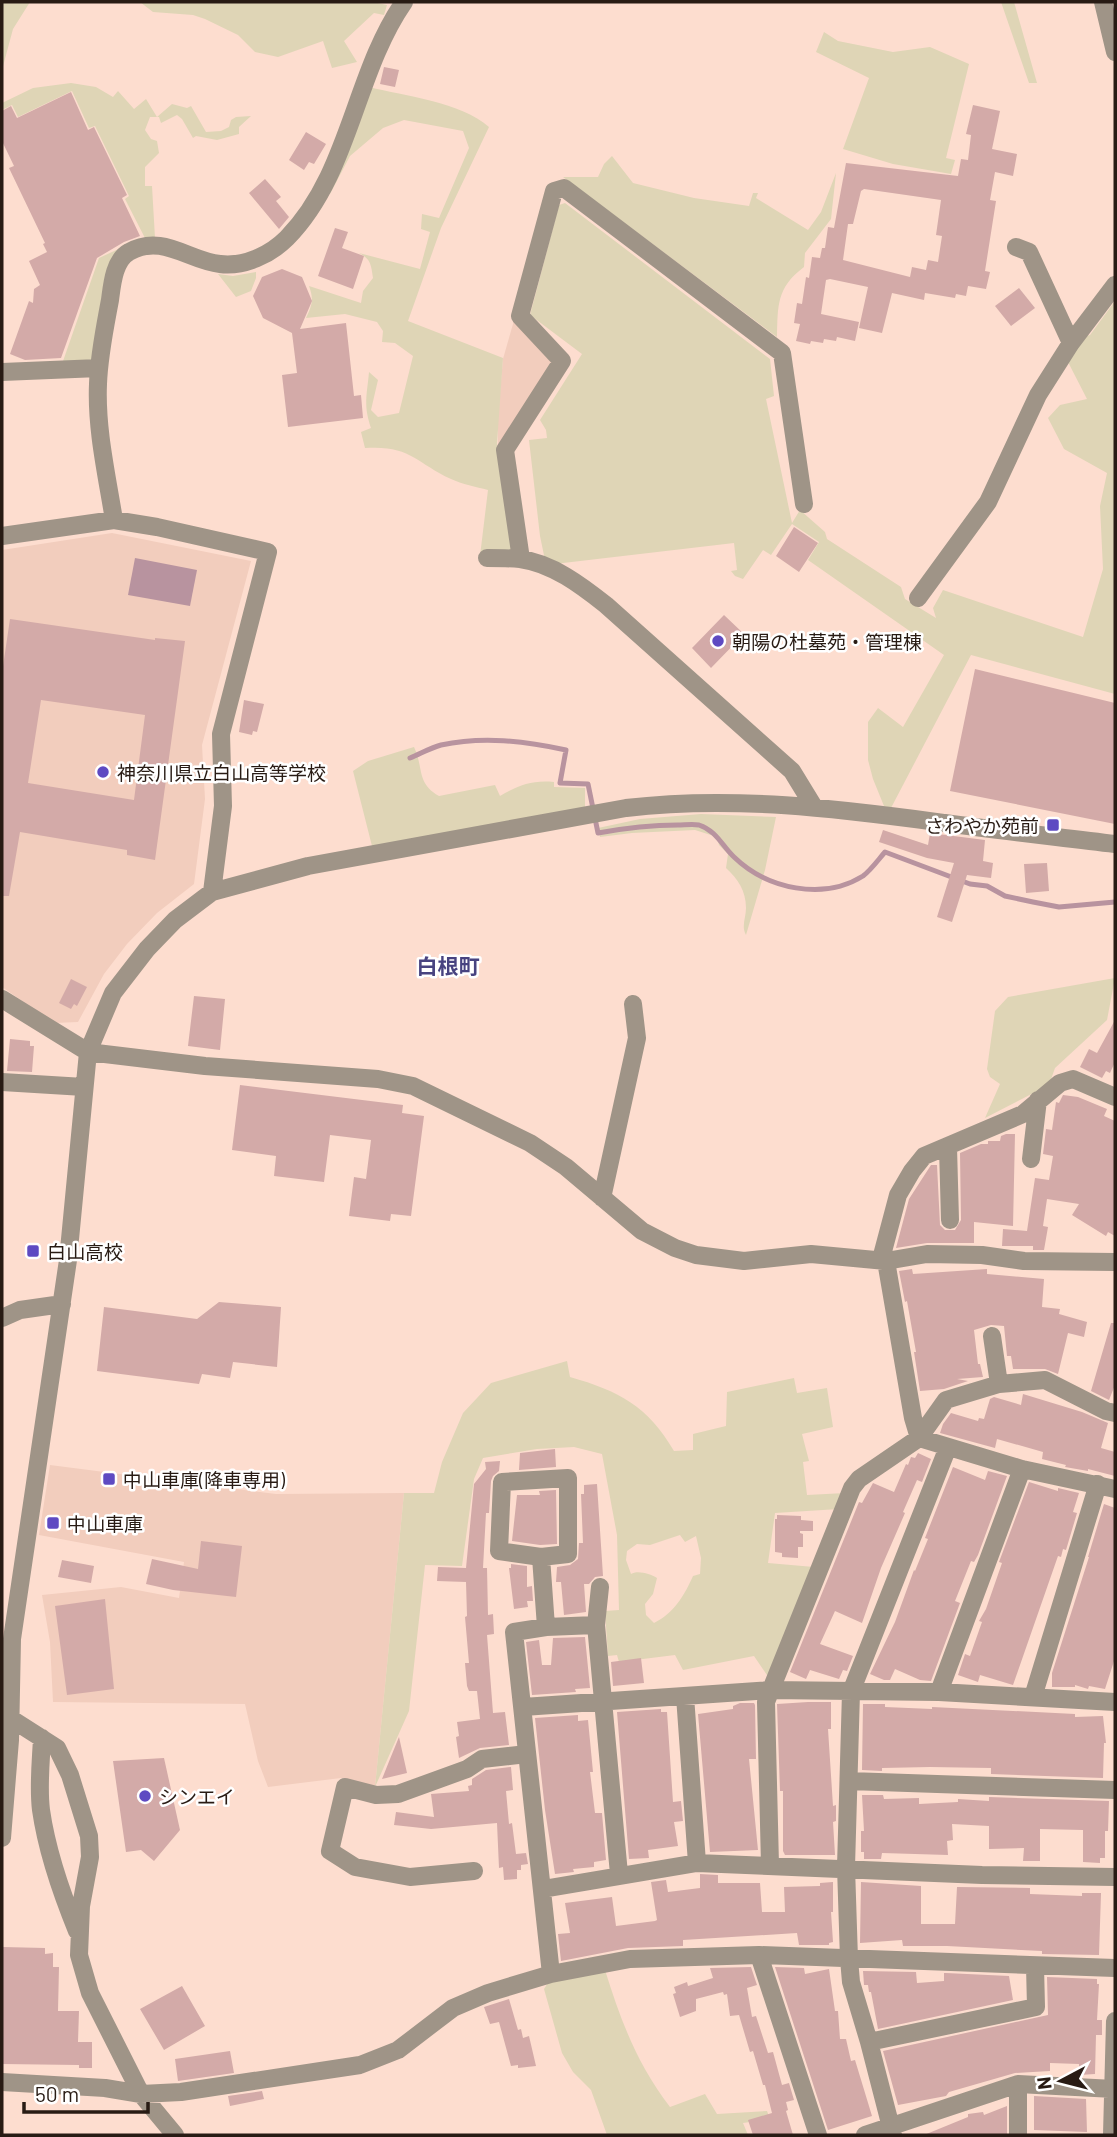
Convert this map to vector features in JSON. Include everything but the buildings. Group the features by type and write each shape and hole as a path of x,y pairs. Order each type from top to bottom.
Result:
{"street":[{"path":"114,520 99,416 99,368 117,266 130,251 150,246 170,247 219,264 239,264 264,255 287,238 310,209 328,177 383,36 404,2"},
{"path":"1102,2 1115,52"},
{"path":"521,559 505,450 562,361 520,316 554,191 564,188 782,354 804,504"},
{"path":"1016,247 1029,252 1072,343"},
{"path":"918,598 988,502 1038,396 1072,343 1115,285"},
{"path":"2,372 99,368"},
{"path":"2,536 114,520 268,552 220,734 223,806 212,892"},
{"path":"487,558 521,559 570,579 606,605 792,771 814,807"},
{"path":"2,1838 12,1639 18,1587 39,1471 68,1260 88,1052 113,993 146,949 175,920 212,892 308,866 626,808 670,803 715,801 814,807 1115,844"},
{"path":"2,999 88,1052 205,1066 378,1079 413,1086 530,1143 566,1167 642,1231 675,1248 696,1255 744,1261 811,1254 884,1260 927,1254 982,1255 1024,1261 1115,1262"},
{"path":"603,1198 637,1038 632,1004"},
{"path":"919,1438 884,1260 898,1195 904,1182 924,1156 1023,1114 1060,1083 1073,1079 1114,1094"},
{"path":"2,1082 83,1087"},
{"path":"1031,1158 1038,1100"},
{"path":"948,1147 950,1220"},
{"path":"2,1318 20,1310 62,1304"},
{"path":"992,1336 999,1384"},
{"path":"770,1865 766,1702 852,1488 859,1479 919,1438 946,1399 999,1384 1045,1380 1115,1413"},
{"path":"919,1438 1022,1469 1107,1486 1033,1697"},
{"path":"892,2131 851,1982 846,1867 851,1692 948,1447"},
{"path":"939,1692 1022,1469"},
{"path":"568,1478 568,1554 541,1557 499,1551 502,1482 568,1478"},
{"path":"541,1557 547,1627"},
{"path":"600,1587 596,1625 619,1874"},
{"path":"551,1974 514,1632 547,1627 596,1625"},
{"path":"523,1707 770,1690 939,1692 1115,1702"},
{"path":"685,1696 697,1863"},
{"path":"6,1718 57,1748 70,1775 89,1836 90,1857 81,1906 79,1955 90,1993 141,2094 175,2135"},
{"path":"41,1738 41,1808 47,1842 62,1894 79,1938"},
{"path":"474,1871 410,1877 355,1867 330,1851 345,1787 376,1795 398,1794 467,1769 482,1759 527,1754"},
{"path":"849,1781 1115,1790"},
{"path":"543,1889 619,1874 697,1863 846,1867 982,1875 1115,1877"},
{"path":"759,1955 818,2135"},
{"path":"2,2082 105,2088 141,2094 181,2092 360,2065 398,2050 462,2004 488,1993 551,1974 630,1959 759,1955 1115,1968"},
{"path":"869,2042 1035,2007 1035,1966"},
{"path":"1112,2135 1115,2021"},
{"path":"864,2135 892,2131 1018,2084 1114,2089"},
{"path":"1018,2084 1018,2135"}],"shaded area":[{"path":"2,2 30,2 13,29 2,70"},
{"path":"140,2 373,2 387,5 384,15 374,13 344,41 357,62 332,68 323,41 278,57 255,52 238,35 205,19 193,15 153,12"},
{"path":"1001,2 1014,2 1037,83 1029,83"},
{"path":"824,32 838,41 893,52 930,47 969,64 946,158 955,160 951,174 893,164 843,149 869,78 816,52"},
{"path":"71,83 96,87 113,97 118,91 134,109 146,99 157,117 150,117 145,130 151,139 157,141 159,153 145,167 145,186 152,186 155,238 146,240 125,199 129,196 95,126 89,128 72,91 18,117 12,105 2,110 2,103 33,88"},
{"path":"369,87 464,111 489,127 441,228 408,321 503,358 497,444 513,547 506,553 480,556 488,490 451,479 402,452 365,448 361,432 371,428 366,406 369,372 378,380 371,410 378,417 399,413 413,356 395,343 382,342 383,331 377,322 345,314 306,318 312,302 309,286 361,303 363,291 373,278 370,263 359,253 420,269 430,232 421,229 422,214 439,218 469,148 463,131 404,120 383,128 350,156 330,194 325,193"},
{"path":"172,104 187,108 191,106 206,132 221,131 229,127 231,120 236,117 251,116 239,127 239,134 217,140 196,136 193,138 177,115 161,123 157,117"},
{"path":"612,156 633,183 694,198 749,206 753,193 758,193 756,198 808,230 821,212 836,173 831,219 805,253 804,267 783,290 777,337 563,177 598,177 604,164"},
{"path":"565,203 770,359 774,396 766,399 792,523 800,510 825,532 827,539 901,587 905,599 936,618 933,608 943,590 1083,637 1103,569 1100,506 1107,473 1064,449 1048,418 1060,405 1087,399 1068,362 1081,338 1090,335 1115,301 1115,694 971,655 891,808 884,806 873,779 868,760 868,722 878,708 903,727 944,655 808,560 819,542 792,524 771,555 763,550 743,579 731,571 737,570 734,543 546,565 529,440 547,438 540,420 582,354 530,315 559,205"},
{"path":"125,246 97,362 62,364 99,258"},
{"path":"256,272 251,291 236,297 218,274 233,276"},
{"path":"515,317 553,355 553,368 498,447 503,359"},
{"name":"神奈川県立白山高等学校","path":"112,533 251,561 202,745 205,799 194,884 157,913 127,944 104,974 78,1022 54,1023 2,987 2,550"},
{"path":"135,558 197,570 190,606 128,595"},
{"path":"414,747 427,786 439,796 495,785 500,796 526,784 554,782 554,787 585,788 585,808 373,850 353,771 368,761"},
{"path":"701,814 776,817 765,870 746,935 745,896 738,881 726,868 728,854 719,845 717,837 695,830 600,837 598,828 640,819"},
{"path":"1115,978 1107,1020 1055,1068 1049,1085 985,1118 1000,1084 990,1077 987,1069 995,1011 1008,997"},
{"path":"567,1361 570,1377 603,1388 631,1402 654,1422 674,1451 693,1450 693,1434 726,1426 727,1392 794,1378 797,1393 827,1388 833,1427 802,1434 809,1461 803,1462 807,1495 845,1493 839,1509 775,1513 768,1563 814,1567 769,1678 754,1656 683,1670 675,1655 619,1662 617,1655 608,1656 605,1611 619,1610 617,1535 602,1454 574,1447 537,1449 483,1458 474,1479 462,1566 425,1565 409,1711 375,1787 404,1493 434,1493 442,1462 463,1413 491,1383","holes":["680,1535 685,1542 696,1536 701,1558 700,1574 693,1576 673,1609 654,1623 646,1615 645,1604 653,1594 657,1578 640,1572 631,1574 626,1560 627,1551 637,1544 650,1545"]},
{"path":"50,1465 276,1494 404,1493 375,1787 341,1778 268,1787 258,1761 245,1704 53,1702 50,1642 42,1595 121,1587 179,1598 184,1562 39,1535"},
{"path":"605,1970 631,2041 648,2075 670,2107 705,2094 717,2114 767,2111 770,2119 743,2123 748,2135 607,2135 591,2090 573,2072 562,2053 544,1989 549,1981"}],"waterway":[{"path":"410,758 441,745 488,740 566,750 560,783 588,784 598,833 648,826 699,825 715,835 747,868 779,884 796,888 831,888 847,884 866,874 885,852 970,884 987,886 1005,896 1059,907 1115,902"}],"place":[{"name":"朝陽の杜墓苑・管理棟","path":"718,641"},
{"name":"神奈川県立白山高等学校","path":"103,772"},
{"name":"さわやか苑前","path":"1053,825"},
{"name":"白山高校","path":"33,1251"},
{"name":"中山車庫(降車専用)","path":"109,1479"},
{"name":"中山車庫","path":"53,1523"},
{"name":"シンエイ","path":"145,1796"}],"district":[{"name":"白根町","path":"448,965"}]}
